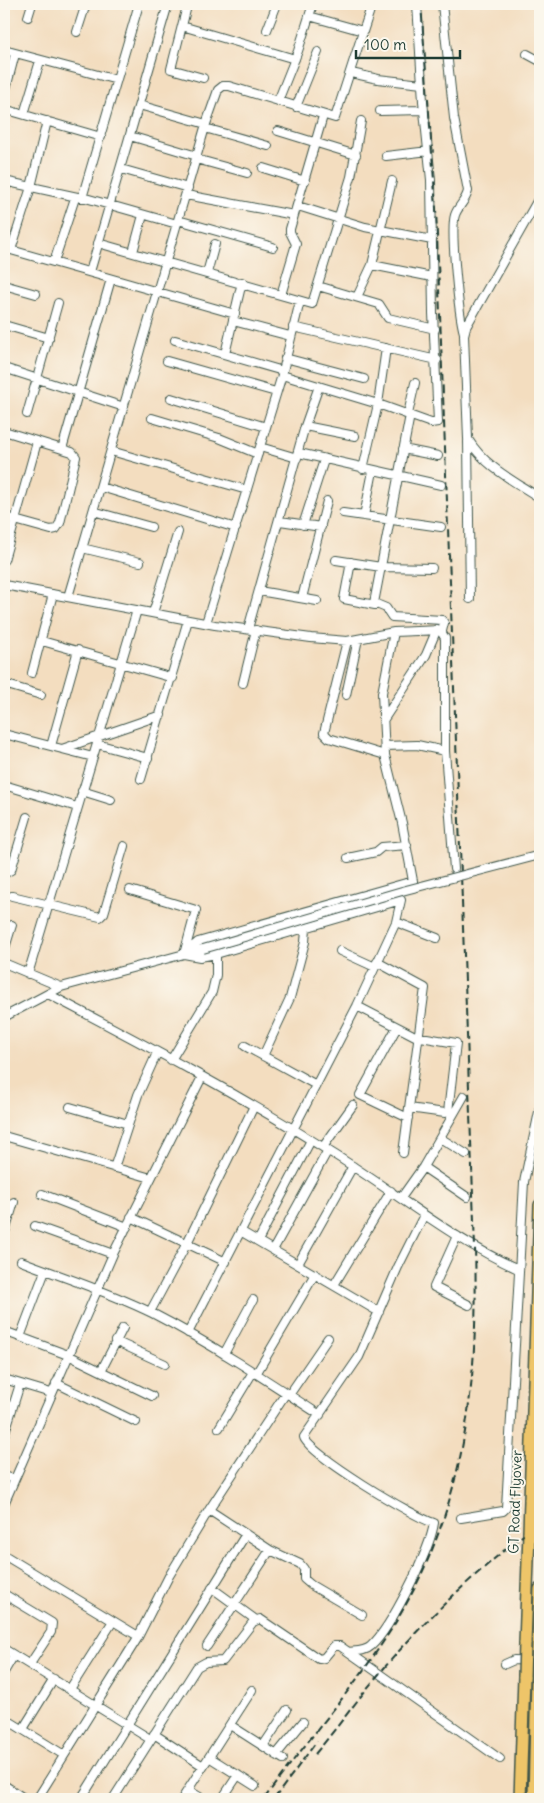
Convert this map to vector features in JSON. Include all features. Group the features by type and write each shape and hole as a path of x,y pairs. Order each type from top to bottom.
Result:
{"highway":[{"name":"GT Road Flyover","path":"520,1799 540,1205"},
{"path":"534,1799 540,1589"}],"street":[{"path":"28,17 32,4"},
{"path":"77,32 86,4"},
{"path":"54,262 101,137 139,4"},
{"path":"90,272 168,4"},
{"path":"180,4 186,10 171,69 202,78"},
{"path":"267,30 277,4"},
{"path":"278,101 295,59 312,4"},
{"path":"68,597 205,126 218,90 222,86 229,86 323,116 336,118 372,4"},
{"path":"174,340 225,354 431,423 438,422 429,151 423,110 416,4"},
{"path":"442,4 454,118 468,191 464,202 455,216 454,233 460,311 464,335 468,439 470,599"},
{"path":"309,16 363,31"},
{"path":"182,26 295,59"},
{"path":"4,50 40,62 117,80"},
{"path":"296,107 318,52"},
{"path":"4,96 15,54"},
{"path":"527,54 540,61"},
{"path":"24,114 40,62"},
{"path":"350,73 378,79 422,84"},
{"path":"139,105 268,146"},
{"path":"4,110 24,114 101,137"},
{"path":"380,112 423,110"},
{"path":"281,294 296,244 290,232 294,215 323,116"},
{"path":"47,121 31,187 8,249 158,292 290,336"},
{"path":"98,243 242,282 312,304 339,220 356,155 361,121"},
{"path":"278,131 356,155"},
{"path":"130,136 247,173"},
{"path":"386,156 429,151"},
{"path":"263,168 304,181"},
{"path":"121,169 187,191 294,215"},
{"path":"4,194 5,181 79,197 273,247"},
{"path":"357,297 372,264 392,181"},
{"path":"464,335 474,312 540,196"},
{"path":"298,206 339,220 432,240"},
{"path":"133,252 143,215"},
{"path":"207,273 215,244"},
{"path":"372,264 432,277"},
{"path":"62,449 111,279"},
{"path":"225,354 242,282"},
{"path":"4,285 36,294"},
{"path":"318,286 379,304 388,318 435,329"},
{"path":"206,623 282,373 300,301"},
{"path":"27,414 58,304"},
{"path":"4,325 49,338"},
{"path":"293,327 437,360"},
{"path":"364,469 378,404 386,348"},
{"path":"285,358 364,379"},
{"path":"167,361 276,392"},
{"path":"4,368 78,394 124,407"},
{"path":"375,605 415,383"},
{"path":"243,683 259,591 305,426 319,386"},
{"path":"171,398 266,427"},
{"path":"152,418 259,450 324,460 441,485"},
{"path":"305,426 355,436"},
{"path":"4,431 72,452 76,457 58,526 51,530 4,517"},
{"path":"468,439 477,454 492,467 540,498"},
{"path":"4,560 37,442"},
{"path":"403,449 438,456"},
{"path":"111,451 247,490"},
{"path":"303,525 324,460"},
{"path":"364,516 373,471"},
{"path":"101,487 236,528"},
{"path":"302,598 328,501"},
{"path":"93,511 151,527"},
{"path":"343,513 441,527"},
{"path":"280,521 321,528"},
{"path":"153,613 178,532"},
{"path":"82,548 140,562"},
{"path":"336,560 382,567 432,568"},
{"path":"351,562 344,599 386,608 392,618 442,620 444,623 426,655 384,719"},
{"path":"4,588 53,594 188,620 280,635 347,641 394,632 440,630"},
{"path":"259,591 317,601"},
{"path":"32,673 53,594"},
{"path":"28,974 77,807 123,664 137,610"},
{"path":"141,779 188,620"},
{"path":"440,630 445,638 445,751 454,869"},
{"path":"184,954 198,942 413,881 385,746 382,693 394,632"},
{"path":"346,695 358,639"},
{"path":"42,641 172,678"},
{"path":"347,641 324,733 329,738 386,755"},
{"path":"51,746 78,650"},
{"path":"4,684 41,695"},
{"path":"62,749 161,715"},
{"path":"4,734 93,757"},
{"path":"98,744 148,758"},
{"path":"385,746 417,745 445,751"},
{"path":"4,784 77,807"},
{"path":"82,791 111,800"},
{"path":"4,874 11,870 27,817"},
{"path":"348,858 376,852 382,847 406,845"},
{"path":"12,896 97,917 103,915 124,846"},
{"path":"4,1017 61,987 203,949 402,891 540,855"},
{"path":"130,890 196,910 184,954"},
{"path":"184,954 200,958 306,929 401,900 396,922 358,1006 188,1333"},
{"path":"396,922 437,938"},
{"path":"4,951 12,925"},
{"path":"263,1056 290,998 305,942 306,929"},
{"path":"340,950 376,964 425,988 403,1153"},
{"path":"171,1060 212,992 216,975 216,954"},
{"path":"4,963 61,987"},
{"path":"48,994 157,1052 312,1140 457,1236 491,1257 518,1270"},
{"path":"358,1006 419,1038 456,1043 449,1107 445,1113 408,1108"},
{"path":"398,1027 360,1095 408,1118"},
{"path":"245,1046 316,1085"},
{"path":"114,1168 140,1090 157,1052"},
{"path":"4,1504 113,1254 202,1077"},
{"path":"401,1198 423,1167 464,1096"},
{"path":"273,1250 326,1149 353,1105"},
{"path":"150,1312 187,1243 254,1106"},
{"path":"70,1107 128,1124"},
{"path":"461,1518 503,1511 506,1508 524,1182 540,1107"},
{"path":"4,1136 151,1178"},
{"path":"440,1138 466,1154"},
{"path":"258,1241 312,1140"},
{"path":"298,1264 353,1166"},
{"path":"423,1167 467,1197"},
{"path":"334,1285 391,1191"},
{"path":"42,1194 127,1227"},
{"path":"4,1235 14,1202"},
{"path":"350,1652 372,1646 386,1626 410,1584 434,1523 349,1476 305,1442 304,1436 359,1357 398,1267 424,1215"},
{"path":"132,1217 226,1262"},
{"path":"35,1226 113,1254"},
{"path":"242,1232 379,1312"},
{"path":"457,1236 434,1287 469,1304"},
{"path":"21,1261 98,1289 150,1312 224,1354 320,1415"},
{"path":"20,1337 45,1270"},
{"path":"219,1428 315,1274"},
{"path":"224,1354 253,1300"},
{"path":"102,1371 122,1328"},
{"path":"4,1331 68,1355 152,1396"},
{"path":"37,1799 138,1636 169,1576 209,1510 328,1338"},
{"path":"116,1341 164,1364"},
{"path":"4,1379 51,1393"},
{"path":"56,1383 136,1422"},
{"path":"4,1435 20,1384"},
{"path":"4,1476 14,1479"},
{"path":"209,1510 270,1550 300,1564 304,1569 304,1579 311,1585 362,1615"},
{"path":"81,1799 246,1534"},
{"path":"207,1646 270,1550"},
{"path":"4,1555 138,1636"},
{"path":"212,1588 236,1603 256,1620 267,1622 319,1659 324,1658 334,1646 340,1646 500,1759"},
{"path":"4,1594 52,1623 51,1632 30,1664"},
{"path":"112,1799 197,1666 206,1662 223,1661 256,1620"},
{"path":"70,1689 113,1621"},
{"path":"4,1649 128,1725 152,1736 203,1766"},
{"path":"4,1672 14,1655"},
{"path":"505,1664 514,1660 540,1661"},
{"path":"23,1729 54,1679"},
{"path":"182,1799 252,1690"},
{"path":"263,1746 287,1710"},
{"path":"4,1718 64,1755"},
{"path":"230,1725 280,1757 303,1722"},
{"path":"209,1757 256,1786"},
{"path":"222,1799 238,1775"},
{"path":"4,1785 25,1799"},
{"path":"188,1790 203,1799"}],"railway":[{"path":"264,1799 373,1657 413,1591 434,1544 450,1497 462,1449 474,1350 476,1300 475,1248 436,208 421,4"},
{"path":"315,1754 379,1674 435,1613 476,1575 540,1522"},
{"path":"274,1799 317,1741"}]}
